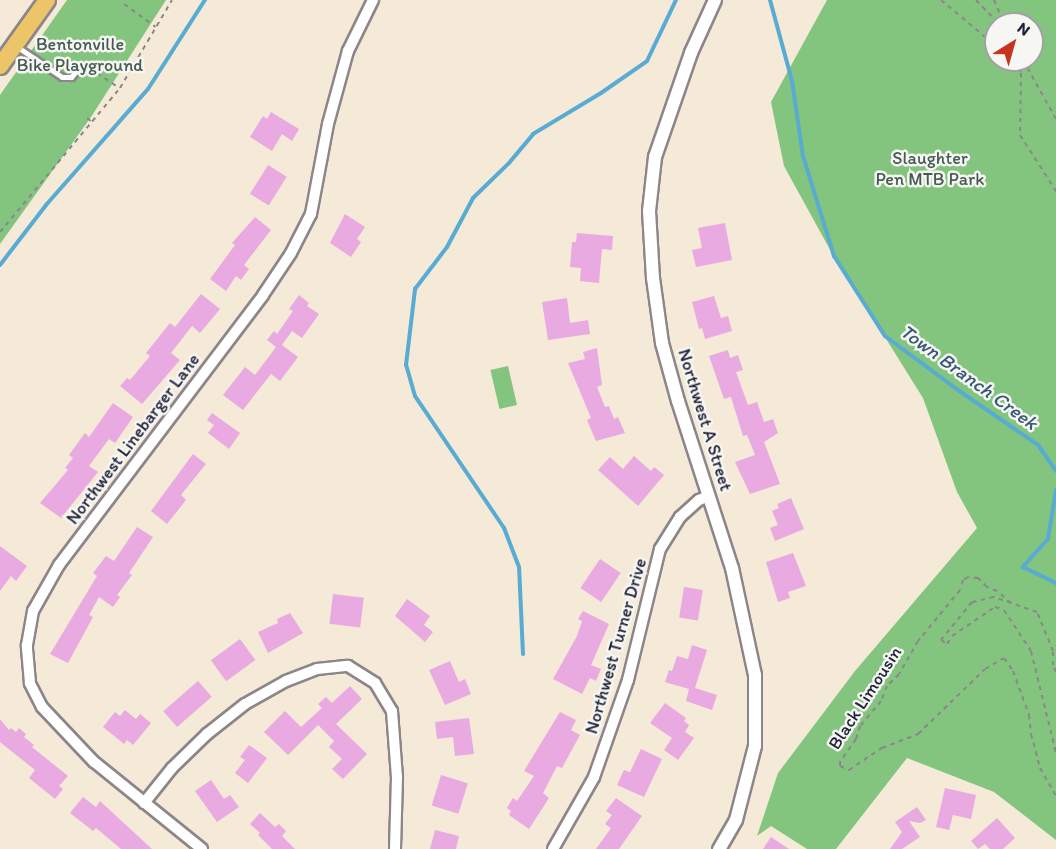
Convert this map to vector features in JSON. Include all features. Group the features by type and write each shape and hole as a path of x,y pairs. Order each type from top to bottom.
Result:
{"main road":[{"path":"0,66 47,0"}],"street":[{"name":"Northwest Linebarger Lane","path":"201,849 94,762 42,707 30,683 27,645 33,611 59,565 256,305 291,253 311,214 328,123 348,51 373,0"},
{"name":"Northwest A Street","path":"714,0 691,53 655,157 649,211 653,278 662,343 678,401 735,578 755,675 755,746 736,819 718,849"},
{"name":"Northwest Turner Drive","path":"553,849 594,777 628,680 660,549 680,517 699,500 709,496"},
{"path":"144,803 172,768 207,734 245,704 286,681 317,669 348,666 375,683 392,711 397,777 395,849"}],"lane":[{"path":"15,45 62,77 71,77 78,69"}],"path":[{"path":"0,232 120,88 172,0"},
{"path":"941,0 984,36"},
{"path":"976,0 988,12"},
{"path":"124,4 156,27"},
{"path":"1021,72 1020,135 1056,191"},
{"path":"1030,72 1056,119"},
{"path":"97,73 120,88"},
{"path":"87,118 92,122"},
{"name":"Black Limousin","path":"1011,603 978,578 968,577 963,580 960,590 918,641 899,674 887,686 881,701 860,726 856,739 840,762 840,766 849,770 882,748 918,734 988,666 1004,658 1013,671 1029,715 1031,734 1040,768 1056,796"},
{"path":"1056,672 1053,665 1053,651 1037,612 994,597 972,602 941,640 947,644 952,636 995,607 1004,610 1031,651 1056,753"}],"green space":[{"name":"Bentonville Bike Playground","path":"67,0 166,0 91,117 0,244 0,95"},
{"name":"Slaughter Pen MTB Park","path":"827,0 1056,0 1056,840 994,792 907,758 836,849 807,849 771,826 757,836 778,773 855,671 977,528 957,492 923,398 828,246 784,166 771,102"},
{"path":"508,366 517,405 499,409 490,370"}],"building":[{"path":"271,112 299,129 292,141 282,134 272,151 250,137 263,116 267,119"},
{"path":"268,165 287,177 269,205 250,194"},
{"path":"345,214 365,227 357,239 361,242 351,257 330,243"},
{"path":"255,217 271,230 244,265 249,269 241,280 236,276 226,291 210,279 235,245 232,243"},
{"path":"725,223 732,260 696,267 692,250 702,248 698,228"},
{"path":"577,233 613,236 612,250 602,249 599,283 580,281 581,268 570,267 572,242 576,242"},
{"path":"201,294 220,309 200,333 192,326 171,353 180,360 142,404 120,386 127,378 130,380 150,356 146,353 170,323 175,327"},
{"path":"299,295 309,303 307,306 319,314 302,338 292,331 282,345 298,357 280,381 271,374 243,410 223,395 245,367 255,375 276,347 267,340 274,331 277,334 293,311 289,309"},
{"path":"714,296 721,318 728,316 732,331 705,339 702,328 699,329 692,302"},
{"path":"567,298 570,323 588,320 590,334 548,340 542,302"},
{"path":"597,348 602,385 597,387 605,407 609,406 614,419 618,417 625,433 596,441 587,420 591,418 568,363 585,359 583,352"},
{"path":"728,350 730,358 738,355 743,370 736,372 748,405 757,402 764,422 773,419 778,433 764,442 780,484 750,494 735,462 755,455 747,435 743,436 731,397 724,399 709,356"},
{"path":"113,403 133,417 115,443 109,439 89,466 98,472 61,518 40,503 68,470 65,468 73,458 69,455 85,433 89,437"},
{"path":"212,413 240,433 229,449 208,433 214,425 207,420"},
{"path":"193,454 206,464 181,495 186,500 167,524 151,511"},
{"path":"634,456 651,471 654,467 664,475 638,506 598,470 610,457 623,469"},
{"path":"791,498 804,529 775,541 770,528 778,525 772,511 779,508 777,504"},
{"path":"137,527 153,537 129,573 132,575 117,595 120,597 113,607 99,597 89,615 93,617 68,663 50,654 97,576 93,573 106,556 114,561"},
{"path":"0,546 27,566 16,581 11,576 0,591"},
{"path":"793,553 806,586 788,592 790,598 778,602 766,562"},
{"path":"600,559 621,573 601,602 580,588"},
{"path":"684,587 703,590 698,621 679,618"},
{"path":"333,594 364,598 360,628 329,624"},
{"path":"407,599 430,616 424,625 433,632 425,642 395,616"},
{"path":"583,611 609,624 591,665 601,669 596,681 590,678 582,694 553,679 577,636 582,621 578,619"},
{"path":"290,613 303,633 268,653 258,632 278,623 277,619"},
{"path":"240,639 255,660 226,681 211,660"},
{"path":"692,645 707,650 695,688 717,695 712,710 686,701 689,689 665,682 677,656 688,659"},
{"path":"450,661 459,682 465,679 471,694 445,705 429,670"},
{"path":"198,681 212,697 177,727 163,711"},
{"path":"350,686 362,699 336,724 367,754 343,779 332,769 342,759 329,747 334,741 318,725 288,755 264,732 285,711 301,727 322,708 318,704 326,697 332,703"},
{"path":"665,703 686,718 684,721 689,725 685,732 694,738 678,760 664,750 672,738 650,723"},
{"path":"125,710 136,719 140,714 151,723 133,745 127,740 124,744 103,727 115,712 120,716"},
{"path":"560,712 576,720 571,730 580,735 562,768 557,766 543,793 549,798 529,829 509,815 511,811 507,808 513,798 517,801 534,776 524,771"},
{"path":"469,718 474,754 455,756 453,737 437,739 435,722"},
{"path":"0,719 9,730 11,728 16,732 19,728 26,734 24,737 34,745 32,747 68,776 59,786 63,789 55,799 29,778 35,770 0,742"},
{"path":"249,745 267,758 248,783 235,773 245,760 240,757"},
{"path":"641,749 662,759 644,797 617,785 624,770 630,772"},
{"path":"441,775 468,783 458,814 432,806"},
{"path":"211,780 224,799 230,795 239,807 217,822 195,791"},
{"path":"945,788 976,795 971,819 953,815 949,830 936,827"},
{"path":"83,797 96,807 100,801 152,849 121,849 96,828 93,831 70,813"},
{"path":"616,798 642,816 619,849 596,849 611,828 605,824 612,815 606,811"},
{"path":"917,807 926,820 920,823 909,821 920,837 902,849 890,849 902,832 895,822"},
{"path":"260,813 275,827 279,824 286,831 282,836 295,849 272,849 258,835 260,833 250,824"},
{"path":"997,818 1015,838 1003,849 990,849 985,844 978,849 971,841"},
{"path":"435,830 459,836 456,849 430,849"},
{"path":"771,837 789,849 763,849"}],"waterway":[{"path":"0,265 46,205 148,89 205,0"},
{"path":"523,654 519,567 504,528 415,396 406,365 415,289 447,247 473,198 509,163 533,134 601,93 647,61 676,0"},
{"name":"Town Branch Creek","path":"770,0 792,81 803,156 834,256 885,336 1038,445 1056,471"},
{"name":"Town Branch Creek","path":"1056,490 1048,539 1023,567 1056,583"}]}
